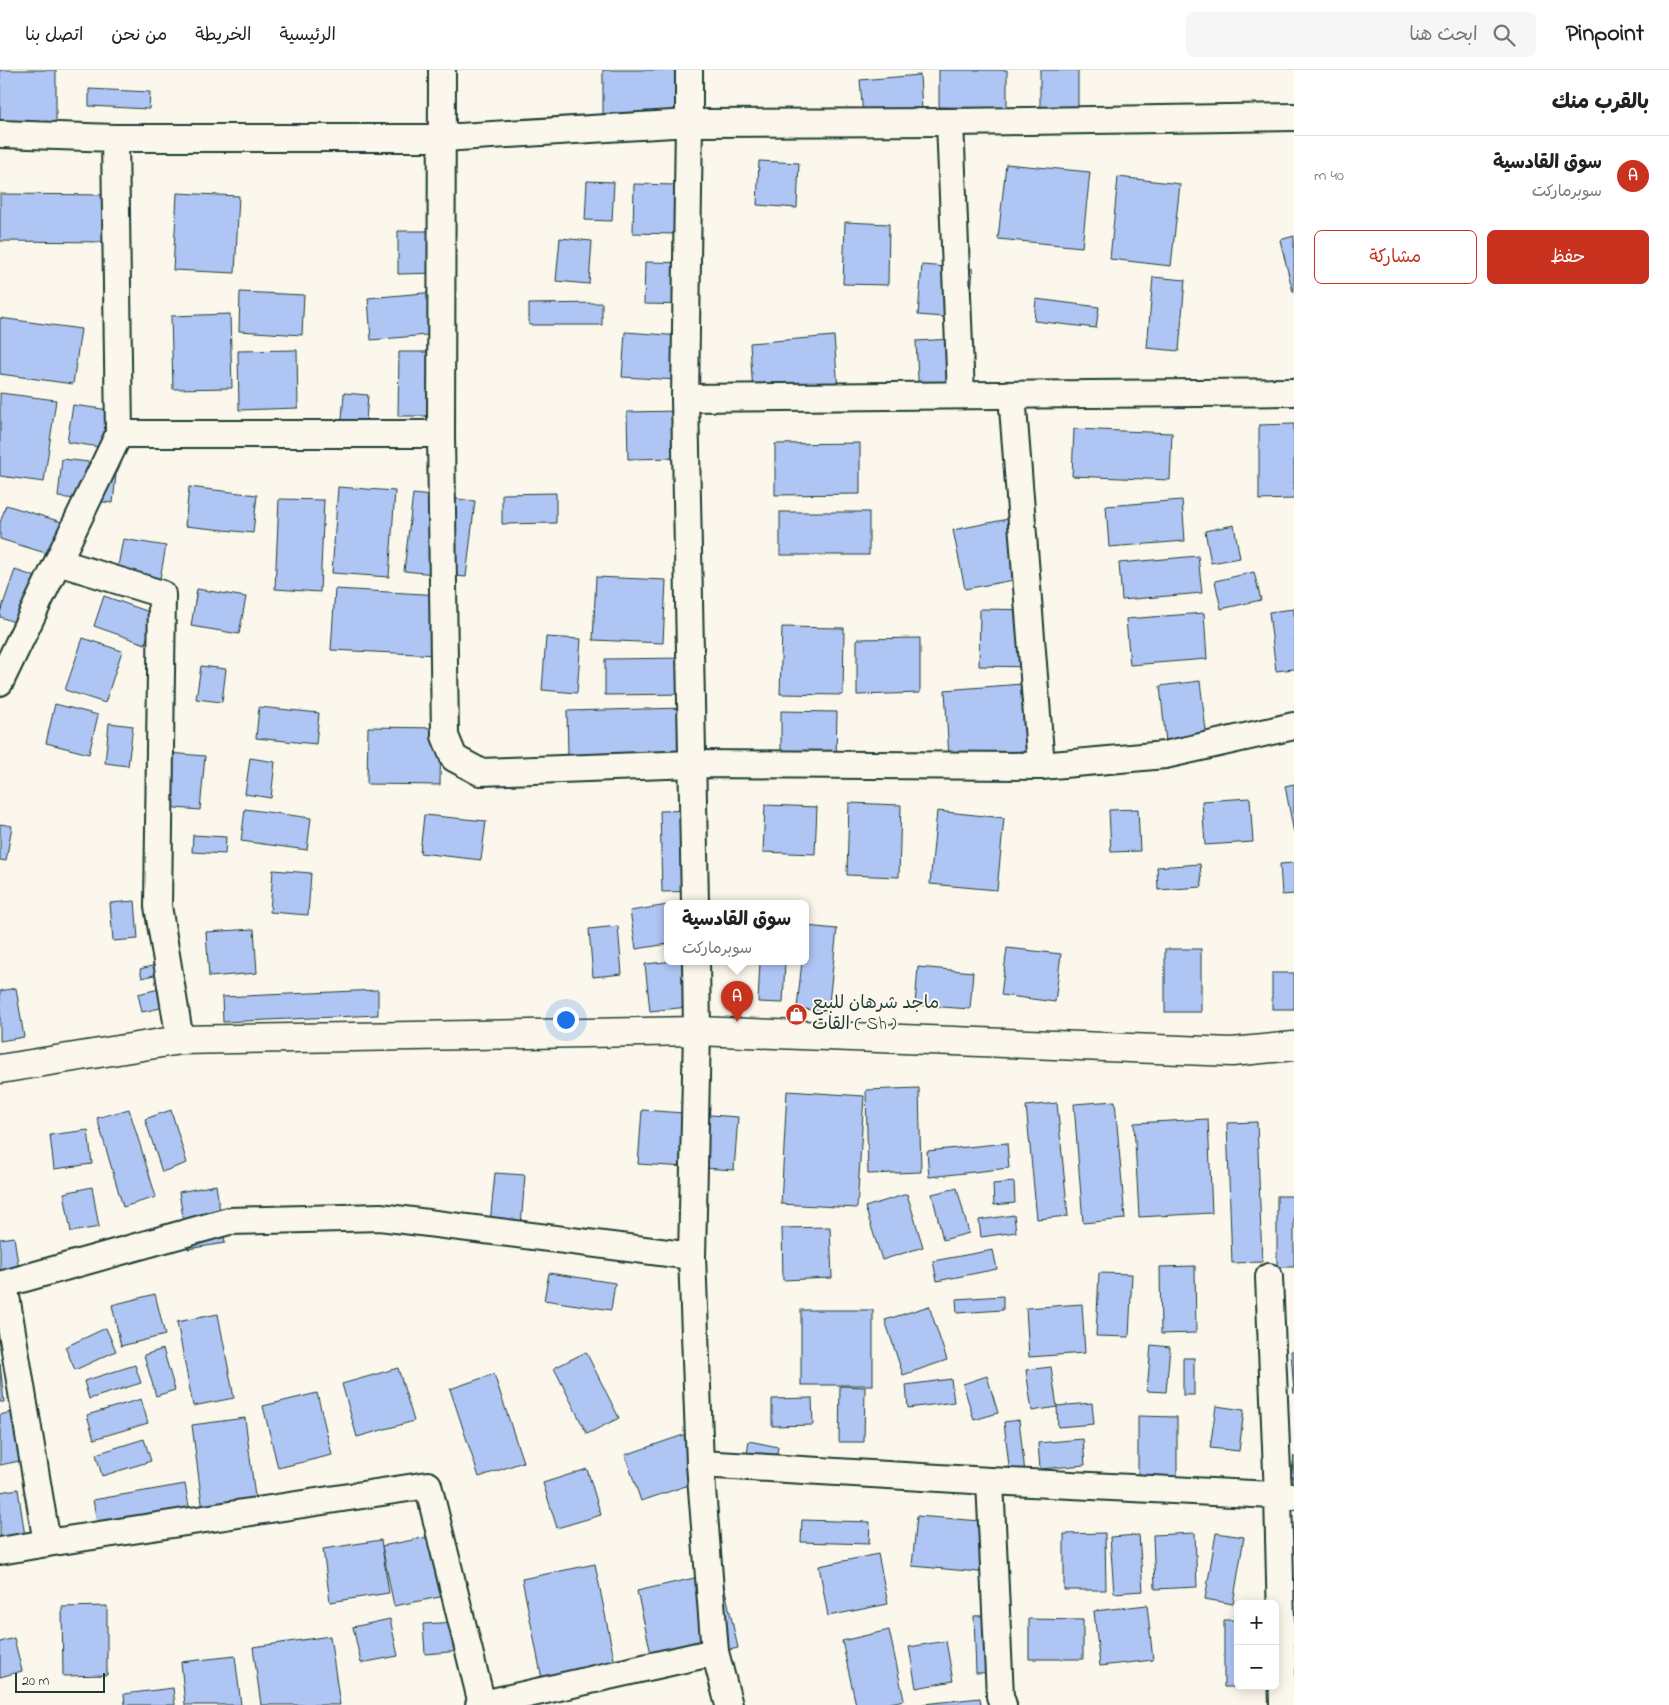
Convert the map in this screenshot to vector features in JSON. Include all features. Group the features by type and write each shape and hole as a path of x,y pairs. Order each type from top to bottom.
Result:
{"street":[{"path":"442,70 441,434 445,736 454,758 480,772 693,764 1042,766 1165,755 1294,726"},
{"path":"688,70 685,398 695,900"},
{"path":"0,134 115,138 443,138 689,123 950,122 1294,117"},
{"path":"950,122 961,395"},
{"path":"0,682 119,434 115,138"},
{"path":"685,398 1294,392"},
{"path":"1012,395 1042,766"},
{"path":"119,434 441,434"},
{"path":"58,562 162,594 158,906 180,1040"},
{"path":"696,965 698,1031 692,1256 700,1464 715,1652 728,1705"},
{"path":"0,1070 180,1040 698,1031 1232,1052 1294,1046"},
{"path":"47,1543 2,1284 229,1221 380,1217 692,1256"},
{"path":"1269,1277 1286,1496 1283,1705"},
{"path":"700,1464 990,1482 1286,1496"},
{"path":"990,1482 1000,1696 1003,1705"},
{"path":"0,1551 428,1485 480,1705 715,1652"}],"building":[{"path":"0,70 56,70 56,124 0,124"},
{"path":"603,70 698,70 698,118 603,118"},
{"path":"939,70 1007,70 1007,108 939,107"},
{"path":"1040,70 1078,70 1078,113 1040,114"},
{"path":"920,75 922,111 863,116 860,80"},
{"path":"89,89 150,92 149,109 89,106"},
{"path":"759,161 799,163 797,208 757,205"},
{"path":"1006,164 1090,172 1082,247 998,239"},
{"path":"1118,177 1180,184 1171,266 1110,259"},
{"path":"587,181 614,182 612,221 585,220"},
{"path":"634,184 676,185 675,234 633,233"},
{"path":"177,193 239,196 235,273 173,270"},
{"path":"0,194 110,195 109,242 0,241"},
{"path":"845,222 889,224 888,285 843,284"},
{"path":"398,231 441,231 441,273 398,274"},
{"path":"1294,236 1294,292 1293,292 1280,240"},
{"path":"560,238 592,241 589,284 556,281"},
{"path":"645,262 693,263 692,305 644,304"},
{"path":"922,265 973,269 969,319 918,315"},
{"path":"1153,277 1185,280 1179,351 1147,348"},
{"path":"446,291 450,333 371,340 368,298"},
{"path":"240,292 304,295 302,335 239,331"},
{"path":"1036,299 1099,307 1096,328 1034,321"},
{"path":"602,303 602,325 529,325 529,304"},
{"path":"230,314 232,388 173,389 171,316"},
{"path":"0,318 81,329 73,384 0,374"},
{"path":"625,332 682,336 679,380 622,377"},
{"path":"834,336 838,389 753,395 750,343"},
{"path":"970,338 973,395 919,398 916,341"},
{"path":"297,350 298,408 239,410 238,351"},
{"path":"399,352 431,352 431,416 398,416"},
{"path":"0,393 56,400 44,482 0,476"},
{"path":"344,393 368,395 365,434 341,432"},
{"path":"73,405 124,412 119,450 67,442"},
{"path":"680,411 681,458 628,459 627,412"},
{"path":"1294,424 1294,499 1259,500 1259,425"},
{"path":"1074,429 1172,433 1170,480 1072,476"},
{"path":"860,443 860,494 775,495 775,444"},
{"path":"62,459 117,465 113,503 58,497"},
{"path":"189,487 257,495 253,533 185,526"},
{"path":"338,487 395,491 389,577 332,573"},
{"path":"556,493 556,523 502,524 502,494"},
{"path":"413,494 475,501 466,577 404,571"},
{"path":"279,499 324,500 320,592 275,589"},
{"path":"1182,500 1185,541 1109,547 1106,506"},
{"path":"6,505 65,523 55,556 0,539 0,523"},
{"path":"780,512 869,512 869,555 780,555"},
{"path":"1008,519 1019,579 965,589 953,530"},
{"path":"1234,525 1240,558 1211,563 1205,531"},
{"path":"123,539 166,546 159,584 116,577"},
{"path":"1198,556 1202,593 1122,600 1119,563"},
{"path":"15,570 51,582 34,629 0,617"},
{"path":"1254,572 1261,600 1221,609 1215,581"},
{"path":"596,577 666,580 663,643 593,640"},
{"path":"197,589 246,597 239,634 191,626"},
{"path":"335,589 441,595 438,655 331,650"},
{"path":"104,596 155,614 145,644 94,626"},
{"path":"980,609 1036,610 1035,667 979,666"},
{"path":"1294,609 1294,669 1276,671 1269,612"},
{"path":"1204,613 1207,659 1130,665 1126,619"},
{"path":"782,627 844,628 843,695 780,694"},
{"path":"546,637 581,639 577,693 542,690"},
{"path":"83,638 122,651 105,703 65,690"},
{"path":"920,638 920,693 857,695 857,639"},
{"path":"687,658 688,694 605,695 605,659"},
{"path":"201,666 226,669 222,702 196,699"},
{"path":"1200,681 1208,747 1167,752 1160,686"},
{"path":"1035,683 1040,751 949,758 945,690"},
{"path":"55,704 98,715 89,754 46,743"},
{"path":"259,707 319,713 316,744 256,738"},
{"path":"684,708 685,752 568,755 567,711"},
{"path":"781,711 837,712 836,761 781,760"},
{"path":"109,723 133,726 128,766 105,763"},
{"path":"368,727 441,728 440,785 367,784"},
{"path":"157,752 205,756 200,810 152,806"},
{"path":"250,758 275,762 271,798 245,794"},
{"path":"1294,784 1294,833 1285,786"},
{"path":"1250,798 1253,842 1205,845 1202,801"},
{"path":"849,803 901,805 899,877 847,875"},
{"path":"765,805 817,807 815,854 763,852"},
{"path":"245,809 311,818 307,850 241,841"},
{"path":"1138,809 1140,851 1111,852 1109,810"},
{"path":"705,810 707,891 662,892 660,811"},
{"path":"937,811 1004,818 997,890 930,884"},
{"path":"424,815 486,821 481,860 420,853"},
{"path":"0,824 12,826 6,861 0,860"},
{"path":"193,835 226,837 225,854 192,852"},
{"path":"1294,863 1294,894 1282,895 1280,864"},
{"path":"1200,864 1202,887 1158,890 1157,867"},
{"path":"273,870 311,873 308,915 270,912"},
{"path":"135,901 138,939 113,941 110,903"},
{"path":"664,906 664,945 636,949 630,911"},
{"path":"618,926 622,974 593,977 589,929"},
{"path":"809,926 837,929 828,1012 797,1008 802,965 809,965"},
{"path":"254,929 257,973 209,977 206,932"},
{"path":"1007,948 1061,954 1055,1002 1001,995"},
{"path":"1165,949 1201,949 1201,1012 1165,1012"},
{"path":"175,960 178,969 142,978 140,969"},
{"path":"664,962 664,965 703,965 707,1005 650,1011 645,964"},
{"path":"760,965 785,965 783,1003 758,1002"},
{"path":"918,967 973,972 970,1009 915,1005"},
{"path":"1272,973 1294,973 1294,1009 1272,1009"},
{"path":"180,984 184,1003 142,1012 138,994"},
{"path":"16,988 24,1037 0,1041 0,991"},
{"path":"378,990 378,1015 223,1022 222,997"},
{"path":"919,1088 921,1172 868,1174 866,1090"},
{"path":"787,1091 864,1096 857,1208 781,1204"},
{"path":"1115,1101 1125,1219 1083,1223 1074,1104"},
{"path":"1057,1103 1068,1216 1037,1219 1026,1106"},
{"path":"129,1109 156,1197 123,1207 97,1118"},
{"path":"171,1110 187,1163 162,1172 145,1119"},
{"path":"642,1110 738,1117 734,1170 638,1164"},
{"path":"1208,1119 1212,1213 1139,1217 1134,1123"},
{"path":"1257,1122 1262,1262 1232,1263 1227,1123"},
{"path":"88,1130 92,1164 54,1169 50,1135"},
{"path":"1007,1143 1009,1168 929,1177 927,1151"},
{"path":"495,1173 525,1175 521,1226 490,1223"},
{"path":"1014,1182 1015,1203 994,1205 993,1184"},
{"path":"216,1185 225,1243 188,1249 179,1192"},
{"path":"92,1187 99,1227 71,1232 64,1193"},
{"path":"957,1188 969,1233 943,1240 932,1194"},
{"path":"907,1194 923,1247 882,1260 865,1207"},
{"path":"1277,1196 1294,1196 1294,1267 1277,1267"},
{"path":"1014,1215 1016,1232 981,1237 979,1220"},
{"path":"830,1227 832,1278 783,1280 782,1228"},
{"path":"14,1237 21,1283 0,1286 0,1239"},
{"path":"993,1250 997,1269 937,1281 933,1261"},
{"path":"1195,1266 1196,1333 1161,1334 1160,1267"},
{"path":"549,1273 615,1283 611,1310 544,1300"},
{"path":"1099,1273 1132,1274 1129,1337 1096,1336"},
{"path":"155,1294 165,1335 121,1346 112,1305"},
{"path":"1003,1296 1003,1310 957,1313 956,1299"},
{"path":"1082,1304 1085,1353 1029,1357 1026,1308"},
{"path":"929,1306 947,1360 903,1375 885,1320"},
{"path":"801,1310 873,1310 873,1385 801,1385"},
{"path":"218,1314 234,1398 193,1406 177,1322"},
{"path":"106,1328 116,1351 75,1370 65,1347"},
{"path":"1151,1345 1170,1347 1166,1392 1147,1391"},
{"path":"163,1349 175,1390 156,1396 144,1355"},
{"path":"1291,1351 1294,1351 1294,1393"},
{"path":"586,1352 619,1418 587,1434 554,1368"},
{"path":"1183,1358 1194,1358 1194,1395 1183,1395"},
{"path":"0,1363 4,1402 0,1402"},
{"path":"135,1365 141,1383 89,1399 84,1381"},
{"path":"1051,1367 1057,1407 1032,1411 1026,1370"},
{"path":"398,1368 414,1421 357,1437 342,1384"},
{"path":"494,1374 523,1462 479,1477 450,1389"},
{"path":"987,1376 998,1413 974,1420 963,1384"},
{"path":"951,1379 954,1402 908,1408 906,1385"},
{"path":"840,1386 865,1387 864,1442 839,1442"},
{"path":"317,1393 332,1455 278,1468 263,1406"},
{"path":"812,1398 813,1425 772,1426 772,1399"},
{"path":"141,1399 148,1423 94,1439 87,1415"},
{"path":"1092,1403 1094,1424 1058,1427 1057,1406"},
{"path":"1216,1406 1244,1410 1239,1451 1210,1448"},
{"path":"25,1409 34,1458 0,1465 0,1415"},
{"path":"1138,1416 1177,1417 1177,1477 1138,1476"},
{"path":"245,1418 257,1513 204,1519 192,1425"},
{"path":"1019,1420 1025,1473 1010,1475 1004,1422"},
{"path":"689,1433 704,1480 641,1501 625,1455"},
{"path":"144,1439 151,1461 102,1476 96,1454"},
{"path":"1083,1439 1085,1465 1040,1469 1038,1443"},
{"path":"749,1441 778,1447 776,1459 747,1454"},
{"path":"1294,1456 1294,1478 1291,1478"},
{"path":"587,1469 601,1515 557,1528 543,1483"},
{"path":"185,1484 192,1523 100,1539 93,1500"},
{"path":"18,1489 26,1543 0,1547 0,1492"},
{"path":"917,1516 994,1522 989,1573 912,1566"},
{"path":"802,1520 870,1522 869,1544 801,1542"},
{"path":"1105,1533 1106,1590 1064,1590 1064,1534"},
{"path":"1195,1533 1197,1587 1155,1589 1153,1535"},
{"path":"1216,1533 1244,1537 1233,1604 1205,1599"},
{"path":"438,1535 450,1595 394,1606 382,1546"},
{"path":"1139,1535 1143,1591 1114,1593 1110,1537"},
{"path":"381,1540 389,1593 330,1602 323,1549"},
{"path":"878,1554 888,1604 828,1616 819,1566"},
{"path":"595,1564 617,1674 544,1689 522,1579"},
{"path":"721,1572 738,1648 654,1667 637,1591"},
{"path":"1147,1605 1153,1660 1100,1666 1094,1611"},
{"path":"107,1606 107,1675 63,1676 62,1607"},
{"path":"1009,1615 1011,1672 976,1673 974,1616"},
{"path":"390,1619 398,1656 361,1663 353,1627"},
{"path":"1029,1619 1083,1620 1083,1659 1029,1659"},
{"path":"1224,1620 1234,1620 1234,1687 1224,1687"},
{"path":"457,1622 460,1651 425,1654 423,1624"},
{"path":"889,1630 904,1700 881,1705 856,1705 842,1641"},
{"path":"330,1636 340,1705 261,1705 253,1647"},
{"path":"14,1638 22,1671 0,1677 0,1642"},
{"path":"946,1641 953,1681 916,1688 909,1647"},
{"path":"235,1656 241,1705 185,1705 181,1662"},
{"path":"173,1688 175,1705 125,1705 124,1694"},
{"path":"980,1698 981,1705 923,1705 923,1704"}],"place":[{"name":"ماجد شرهان للبيع القات ( Sh )","path":"796,1014"},
{"name":"سوق القادسية","path":"737,1022"}]}
